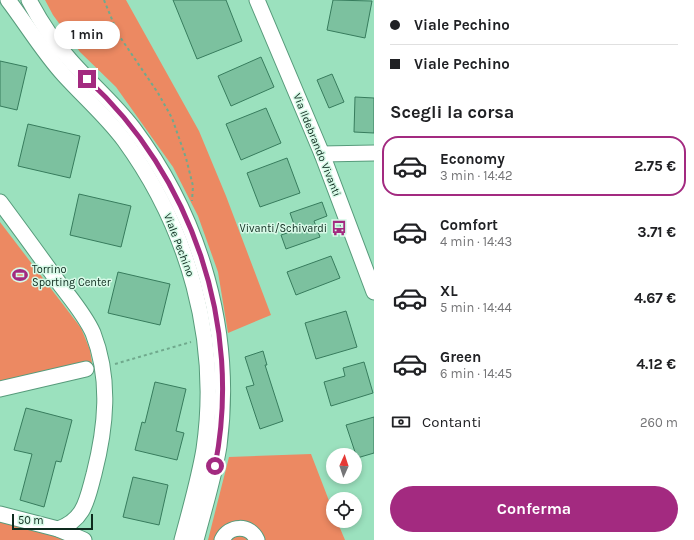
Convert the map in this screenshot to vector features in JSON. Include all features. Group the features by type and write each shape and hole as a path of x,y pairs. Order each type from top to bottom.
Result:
{"street":[{"name":"Viale Pechino","path":"8,0 58,68 120,136 153,185 175,227 187,262 196,291 204,338 208,391 204,447 182,540"},
{"name":"Viale Pechino","path":"28,0 64,53 121,113 157,163 173,190 190,225 206,270 214,305 218,333 222,399 217,456 196,540"},
{"name":"Via Ildebrando Vivanti","path":"257,0 322,154 374,292"},
{"path":"322,154 374,153"},
{"path":"0,202 88,324 98,348 102,368 106,401 105,420 89,492 84,507 78,517 70,525 58,529"},
{"path":"0,389 86,369"},
{"path":"0,514 58,529 84,540"},
{"path":"222,540 226,533 238,528 250,532 257,540"}],"path":[{"path":"104,0 118,34 158,92 172,118 186,158 193,186 192,202"},
{"path":"68,41 96,38 110,32 115,26"},
{"path":"102,368 204,338"}],"shaded area":[{"path":"45,0 126,0 199,131 226,196 271,315 228,333 218,272 198,216 173,167 116,87 80,52 53,15"},
{"name":"Torrino Sporting Center","path":"0,222 81,328 90,350 93,370 0,384"},
{"path":"311,454 326,493 326,528 340,528 345,540 208,540 229,457"},
{"path":"0,522 68,540 0,540"}],"building":[{"path":"173,0 226,0 242,41 197,59"},
{"path":"333,0 372,1 365,38 327,30"},
{"path":"261,57 274,87 231,106 218,76"},
{"path":"0,61 27,67 17,110 0,106"},
{"path":"332,74 344,102 329,108 317,80"},
{"path":"355,97 374,98 374,133 354,132"},
{"path":"266,108 281,143 241,160 226,124"},
{"path":"28,124 80,136 70,178 18,166"},
{"path":"287,158 300,193 260,207 247,173"},
{"path":"79,194 131,206 121,247 70,235"},
{"path":"322,202 327,216 314,221 320,237 286,249 281,235 296,230 290,213"},
{"path":"331,256 340,278 296,295 287,272"},
{"path":"118,272 170,284 160,325 108,313"},
{"path":"346,311 357,347 316,359 305,323"},
{"path":"263,351 267,365 265,365 283,421 260,429 246,387 254,385 245,357"},
{"path":"364,362 373,393 331,406 324,382 345,376 343,368"},
{"path":"155,382 186,389 176,431 184,433 177,460 135,450 142,422 145,423"},
{"path":"26,408 72,420 61,462 56,461 44,507 20,500 32,454 14,450"},
{"path":"374,417 374,453 362,457 362,448 354,448 346,425"},
{"path":"133,477 168,485 159,525 123,517"}],"place":[{"name":"Vivanti/Schivardi","path":"339,228"},
{"name":"Torrino Sporting Center","path":"20,275"}],"route":[{"path":"87,79 106,96 127,120 161,168 190,225 206,270 214,305 220,344 222,375 220,429 215,466"}]}
